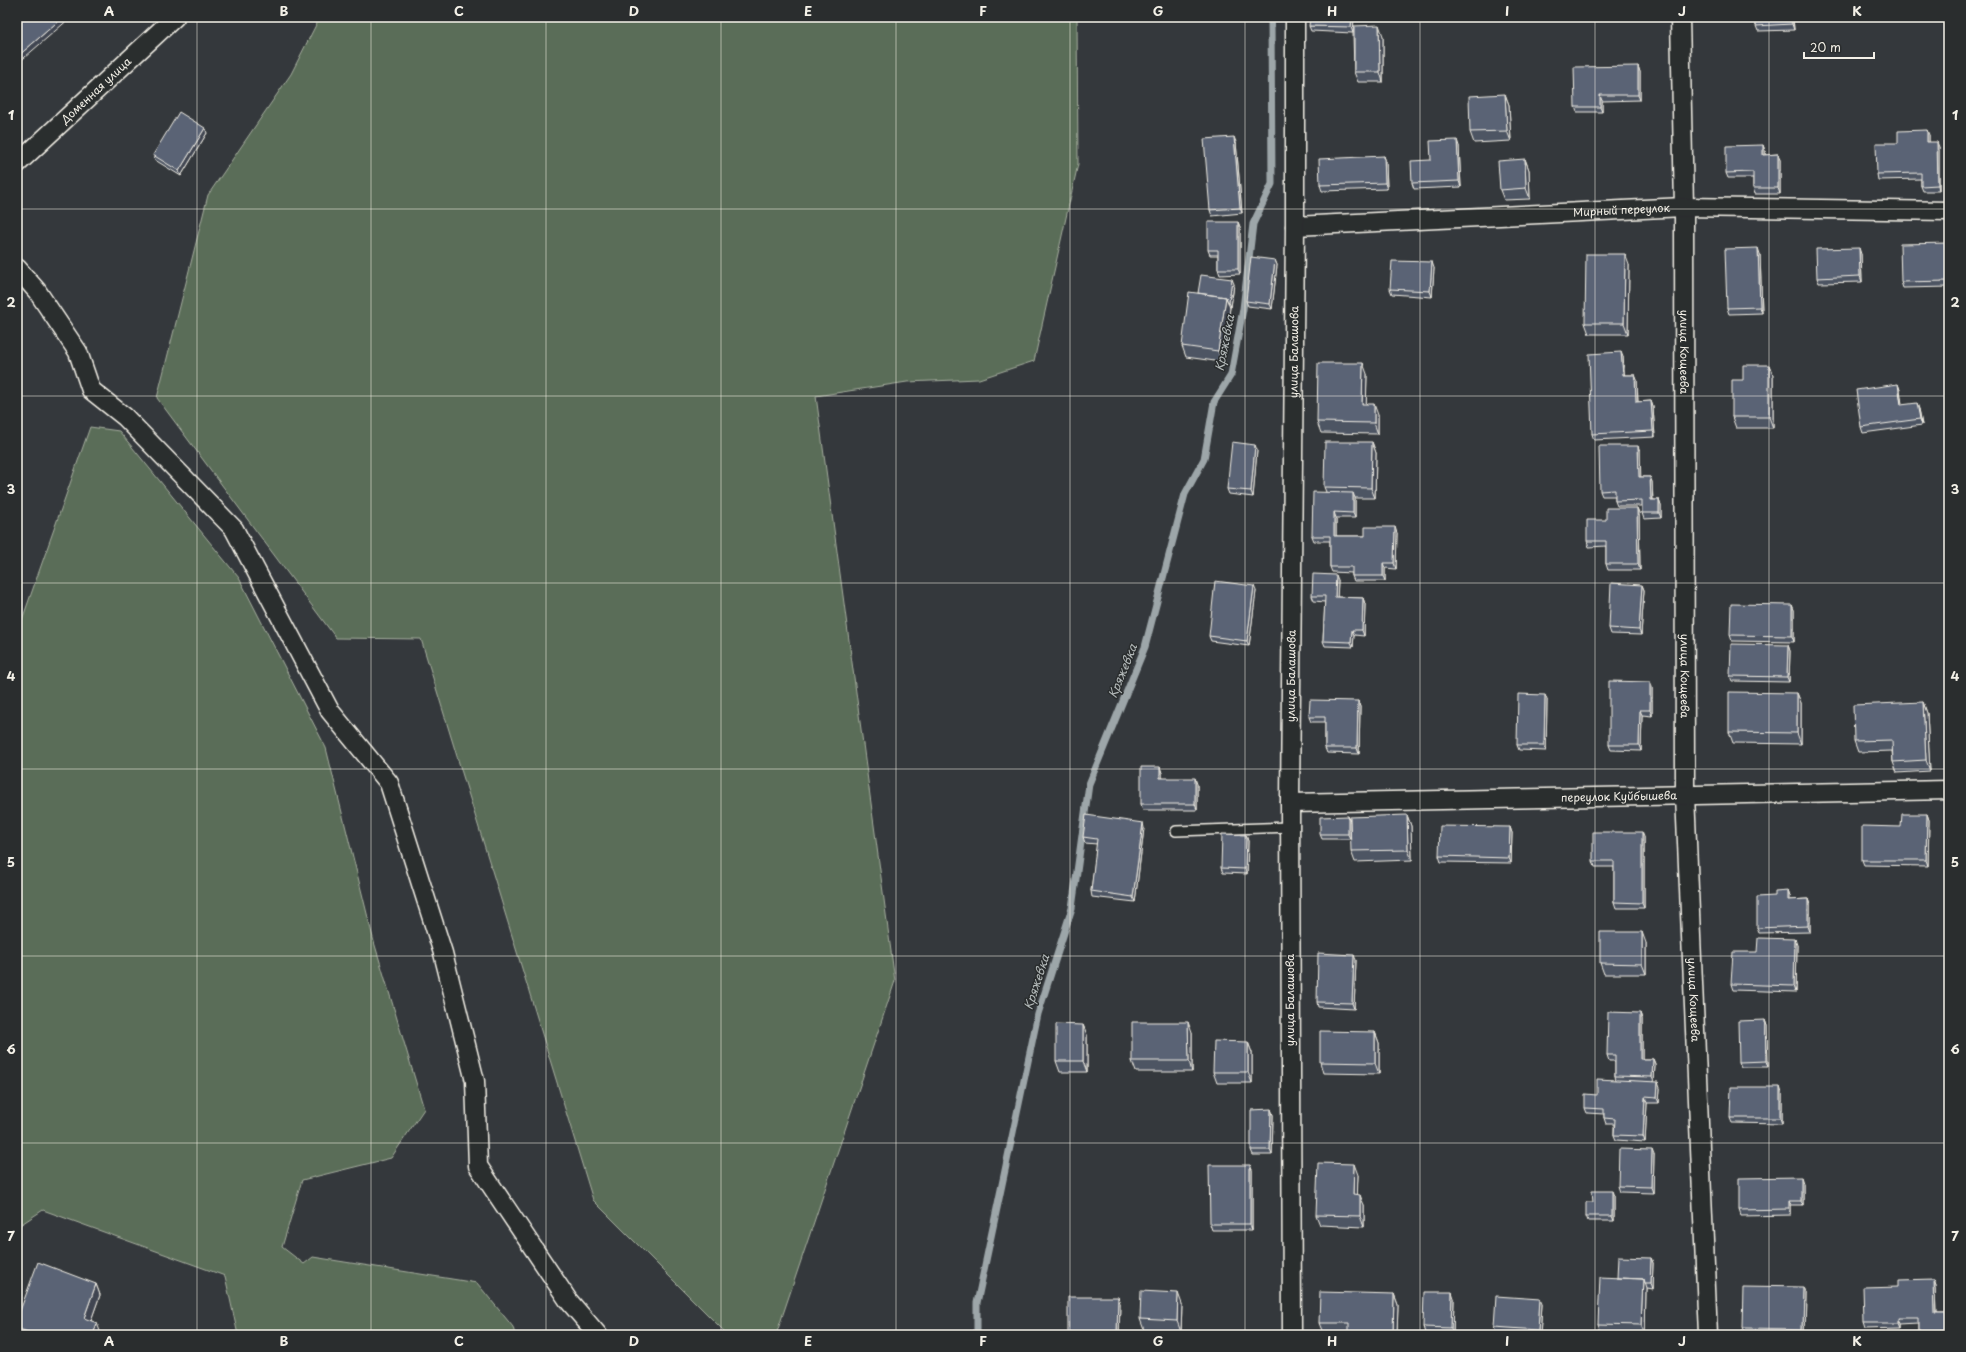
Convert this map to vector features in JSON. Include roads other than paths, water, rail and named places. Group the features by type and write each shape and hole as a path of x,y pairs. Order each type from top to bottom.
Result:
{"street":[{"name":"Доменная улица","path":"17,164 175,17"},
{"name":"улица Балашова","path":"1292,1335 1290,803 1295,226 1295,17"},
{"name":"улица Кощеева","path":"1680,17 1684,208 1685,795 1708,1335"},
{"name":"Мирный переулок","path":"1295,226 1684,208 1949,210"},
{"path":"17,268 37,292 78,352 91,390 125,418 234,529 330,711 389,783 442,953 475,1081 478,1166 568,1300 598,1335"},
{"name":"переулок Куйбышева","path":"1290,803 1949,790"}],"lane":[{"path":"1176,830 1290,827"}],"waterway":[{"name":"Кряжевка","path":"977,1335 977,1303 1038,1014 1072,908 1089,784 1145,647 1185,494 1204,459 1214,402 1231,375 1243,309 1253,224 1272,184 1271,17"}]}
